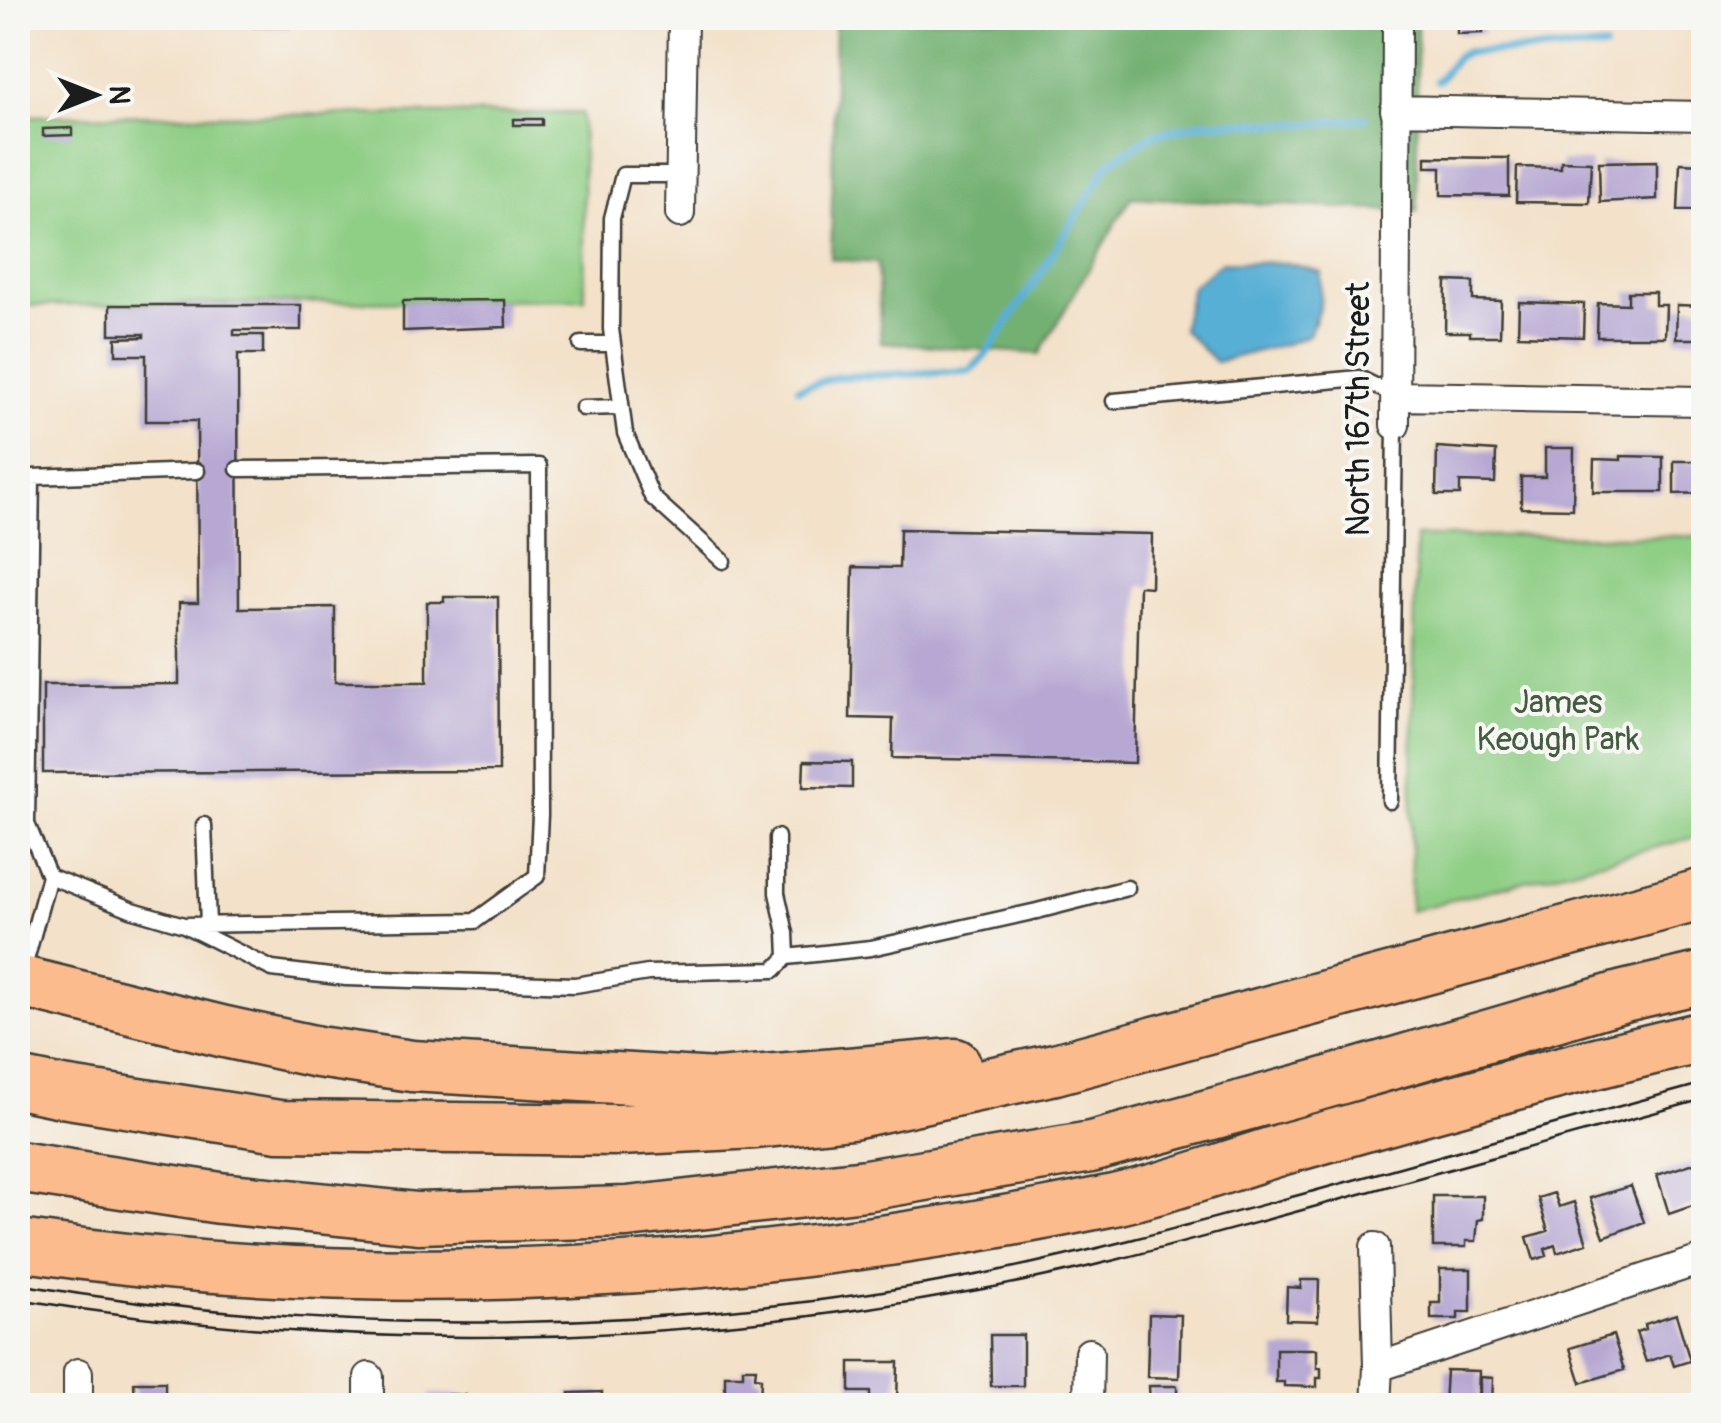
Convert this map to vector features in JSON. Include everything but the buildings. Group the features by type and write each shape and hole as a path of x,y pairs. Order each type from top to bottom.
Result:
{"highway":[{"path":"40,1088 280,1126 619,1130 756,1124 852,1113 1055,1070 1704,894"},
{"path":"34,1169 220,1198 418,1218 627,1212 866,1185 1091,1148 1624,996 1704,977"},
{"path":"19,987 318,1052 412,1066 717,1084 979,1062 1055,1070"},
{"path":"18,1245 112,1257 364,1276 554,1274 844,1246 1118,1199 1594,1063 1704,1037"}],"street":[{"path":"680,213 683,18"},
{"name":"North 167th Street","path":"1395,425 1397,18"},
{"path":"1396,110 1704,116"},
{"path":"1395,396 1704,400"},
{"path":"1375,1247 1376,1406"},
{"path":"1378,1366 1704,1259"},
{"path":"1088,1406 1089,1353"},
{"path":"78,1373 78,1406"}],"lane":[{"path":"680,174 623,175 612,218 612,328 624,433 652,497 723,561"},
{"path":"580,344 614,344"},
{"path":"1114,402 1360,378 1395,396"},
{"path":"582,408 621,407"},
{"name":"North 167th Street","path":"1390,801 1395,425"},
{"path":"184,925 474,920 537,876 540,466 238,470"},
{"path":"19,987 49,876 27,824 32,477 198,471"},
{"path":"204,825 208,924"},
{"path":"777,837 777,893 787,957"},
{"path":"49,876 133,910 184,925 272,969 346,978 575,984 648,972 774,970 787,957 871,948 1127,888"}],"green space":[{"path":"835,18 1417,18 1417,212 1131,197 1039,354 881,342 877,263 831,259"},
{"path":"582,113 585,299 18,306 18,116"},
{"name":"James Keough Park","path":"1416,536 1703,536 1703,835 1410,911"}],"water":[{"path":"1222,262 1287,263 1321,272 1320,305 1309,335 1216,362 1182,329 1192,286"}],"waterway":[{"path":"1437,81 1458,56 1467,52 1604,48"},
{"path":"799,388 837,377 970,371 1038,277 1109,163 1152,135 1207,122 1311,124 1365,118"}],"tram line":[{"path":"18,1284 138,1302 381,1321 624,1318 746,1309 867,1294 1071,1254 1238,1212 1704,1083"},
{"path":"18,1299 258,1329 498,1337 619,1333 859,1310 978,1290 1134,1255 1704,1099"}]}
